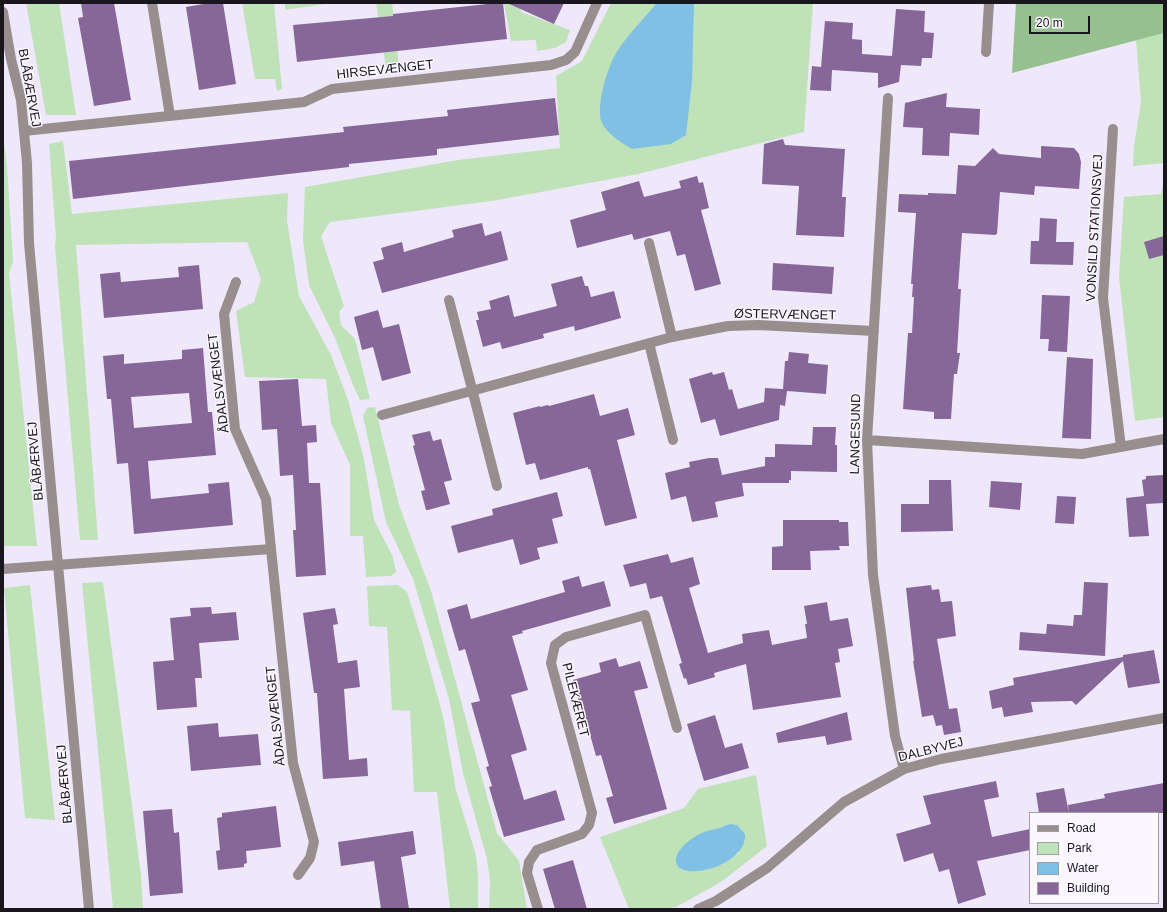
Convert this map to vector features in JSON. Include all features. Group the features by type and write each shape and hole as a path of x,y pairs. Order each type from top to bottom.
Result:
{"street":[{"path":"152,3 170,116"},
{"name":"HIRSEVÆNGET","path":"24,131 304,102 332,89 551,65 566,60 575,52 597,3"},
{"path":"986,52 989,3"},
{"name":"BLÅBÆRVEJ","path":"3,12 7,59 21,100 27,162 29,243 89,909"},
{"name":"LANGESUND","path":"888,98 867,440 872,575 895,736 904,769"},
{"name":"VONSILD STATIONSVEJ","path":"1113,129 1103,298 1121,447"},
{"path":"649,243 672,337"},
{"name":"ÅDALSVÆNGET","path":"236,282 224,314 235,429 266,499 293,763 314,842 310,858 298,875"},
{"path":"449,300 497,486"},
{"name":"ØSTERVÆNGET","path":"382,415 672,337 728,326 758,325 874,331"},
{"path":"649,343 673,440"},
{"path":"867,440 1082,454 1164,439"},
{"path":"3,569 271,549"},
{"name":"PILEKÆRET","path":"538,909 527,873 529,862 537,850 582,834 589,825 592,813 551,663 555,645 566,637 645,616 677,728"},
{"name":"DALBYVEJ","path":"698,909 716,901 767,868 844,802 904,769 941,759 1164,718"}],"green space":[{"path":"26,3 59,3 76,115 46,115"},
{"path":"242,3 274,3 282,89 277,91 275,79 255,79"},
{"path":"285,3 332,3 285,10"},
{"path":"376,3 392,3 399,66 386,68"},
{"path":"504,3 518,3 521,12 570,30 566,42 555,48 537,51 536,40 511,41"},
{"path":"611,3 813,3 804,132 638,174 492,201 330,222 321,236 344,306 339,312 341,325 355,339 370,399 360,400 335,338 309,285 303,240 305,187 458,160 560,148 556,76 582,61"},
{"path":"1016,3 1164,3 1164,33 1012,73"},
{"path":"1164,33 1164,163 1133,166 1134,146 1141,102 1136,40"},
{"path":"3,134 7,166 13,261 9,273 37,546 3,546"},
{"path":"63,141 72,214 288,193 287,221 299,296 331,355 348,400 364,459 374,520 393,557 396,572 391,576 366,577 363,536 350,536 350,465 331,423 326,379 245,377 236,311 254,302 261,279 247,242 76,245 98,540 80,540 55,247 56,238 49,144"},
{"path":"1164,178 1164,417 1135,421 1119,277 1124,197 1161,194"},
{"path":"375,407 399,505 431,591 497,833 519,861 527,909 489,909 490,881 487,859 463,773 449,699 413,579 386,522 363,416 367,408"},
{"path":"103,582 141,875 143,909 113,909 82,583"},
{"path":"30,585 55,820 25,818 4,588"},
{"path":"398,585 407,592 443,716 456,790 476,855 478,909 450,909 437,792 414,792 410,711 392,710 387,627 369,626 367,586"},
{"path":"756,775 767,846 721,882 676,907 665,909 629,909 600,837 684,808 698,789","holes":["730,824 739,853 721,865 677,857 685,845 696,836 707,831 717,830"]}],"water":[{"path":"657,3 694,3 692,81 686,135 671,144 632,149 615,138 604,127 600,116 601,97 614,56"},
{"path":"730,824 737,825 745,834 744,843 732,858 723,864 703,870 684,870 678,866 676,857 682,847 702,833"}],"building":[{"path":"81,3 114,3 131,100 94,106 78,18 83,17"},
{"path":"209,3 223,3 236,84 199,90 186,7"},
{"path":"503,3 507,39 297,62 293,25 393,16 393,14"},
{"path":"507,3 564,3 554,24"},
{"path":"896,9 925,11 924,32 934,33 932,58 922,58 921,66 901,65 899,82 878,88 878,73 832,70 831,91 810,90 812,66 821,67 825,21 853,23 852,39 862,40 862,54 892,56"},
{"path":"947,93 946,107 980,109 979,135 950,133 949,156 922,155 923,128 903,127 905,103"},
{"path":"555,98 559,135 437,149 437,155 349,164 349,167 73,199 69,161 344,132 343,127 448,116 447,110"},
{"path":"783,139 785,145 845,149 842,197 846,197 844,237 796,235 799,186 762,184 764,144"},
{"path":"1041,146 1074,148 1079,154 1081,162 1079,189 1035,186 1034,195 1000,192 997,234 962,233 958,289 961,289 957,353 960,353 957,374 954,374 951,419 934,419 934,412 903,409 908,333 912,333 914,297 912,297 913,284 911,284 916,213 898,212 899,194 956,194 958,165 975,166 993,148 999,154 1041,158"},
{"path":"697,176 699,183 703,182 709,208 701,210 721,284 695,291 685,254 677,256 670,231 634,240 632,234 577,248 570,220 606,210 601,192 639,181 644,197 681,188 679,181"},
{"path":"1040,218 1057,219 1056,242 1074,242 1073,265 1030,264 1031,241 1039,241"},
{"path":"482,223 485,236 501,231 508,260 382,293 373,262 384,259 381,248 402,242 404,252 454,237 452,230"},
{"path":"1164,236 1164,255 1149,259 1144,242"},
{"path":"773,263 834,267 832,294 772,290"},
{"path":"199,265 203,309 104,318 100,274 120,272 121,282 179,277 178,267"},
{"path":"582,276 585,286 588,286 591,297 614,291 621,318 575,331 574,326 543,334 544,338 502,349 500,342 483,347 476,320 479,320 477,312 491,309 489,301 509,295 514,317 557,306 551,284"},
{"path":"1042,295 1070,296 1067,352 1048,351 1049,339 1040,339"},
{"path":"378,310 383,328 399,324 411,373 382,381 373,347 362,350 354,317"},
{"path":"203,348 208,412 212,412 216,455 148,461 151,499 209,493 208,484 229,482 233,525 134,534 128,463 117,464 111,399 107,399 103,356 124,354 124,364 182,359 182,350","holes":["189,393 192,423 134,428 131,397"]},
{"path":"789,352 809,354 808,363 828,365 826,394 787,391 785,406 780,405 779,420 720,436 715,419 701,423 689,379 712,372 713,375 724,372 729,390 732,389 738,409 764,402 765,388 783,389 785,361 788,361"},
{"path":"1067,357 1093,359 1091,439 1062,438"},
{"path":"298,379 302,426 316,425 317,442 307,443 309,483 320,483 326,575 296,577 293,530 296,530 293,475 280,476 277,429 262,430 259,381"},
{"path":"594,394 600,416 628,408 635,435 617,440 637,518 605,526 590,469 588,469 588,467 540,480 535,463 526,465 513,413 540,406 549,406"},
{"path":"813,427 836,427 835,445 837,445 837,472 791,471 791,480 789,480 789,483 742,483 744,496 715,502 718,517 692,522 686,496 671,500 665,473 690,467 689,462 709,458 718,458 722,475 765,466 765,457 775,457 775,444 812,445"},
{"path":"430,431 433,441 441,439 452,480 444,482 450,504 426,510 421,491 425,490 413,446 415,445 412,435"},
{"path":"1164,475 1164,503 1146,504 1149,536 1129,537 1126,498 1144,496 1142,480 1146,479 1146,476"},
{"path":"929,480 951,480 953,531 901,532 901,504 929,504"},
{"path":"991,481 1022,483 1020,510 989,507"},
{"path":"557,492 563,516 552,519 558,543 537,548 540,559 520,565 513,539 458,553 451,526 493,515 492,509"},
{"path":"1057,496 1076,497 1074,524 1055,523"},
{"path":"783,520 839,520 839,522 848,522 849,546 839,546 840,550 810,551 811,570 772,570 772,547 783,546"},
{"path":"668,554 671,563 693,557 700,584 689,588 708,653 743,643 742,634 769,630 772,645 807,638 805,624 807,624 804,606 827,602 830,621 848,618 853,646 838,649 840,662 835,663 841,697 753,710 746,664 714,673 715,677 688,685 686,678 684,679 679,664 682,663 662,596 650,599 646,583 630,587 623,565"},
{"path":"579,576 582,587 604,581 611,606 522,631 523,633 512,636 528,690 511,695 527,750 511,755 524,800 556,790 565,820 504,837 489,787 492,786 486,767 489,766 471,703 480,701 465,649 459,651 447,610 467,604 471,619 565,592 562,581"},
{"path":"1084,582 1108,583 1105,656 1019,650 1020,632 1046,634 1047,624 1073,626 1074,615 1082,615"},
{"path":"931,585 932,590 939,589 941,602 952,601 956,636 937,639 949,709 957,708 961,732 944,735 942,725 936,726 933,715 922,717 913,661 906,588"},
{"path":"211,607 212,614 236,612 239,640 199,643 202,678 195,678 197,707 157,710 153,662 174,660 170,618 191,616 190,608"},
{"path":"335,608 338,624 333,625 338,663 357,660 360,687 344,689 349,760 367,758 368,776 323,779 317,693 314,693 303,613"},
{"path":"1154,650 1160,683 1128,688 1123,661 1076,705 1072,701 1031,702 1033,712 1004,717 1002,707 992,709 989,691 1014,685 1013,678"},
{"path":"616,658 619,667 640,661 648,688 634,691 667,809 614,824 606,798 613,796 601,755 596,756 573,680 601,672 599,663"},
{"path":"847,712 852,740 827,745 825,736 778,743 776,733"},
{"path":"715,715 725,748 742,743 749,768 704,781 687,724"},
{"path":"218,723 219,737 258,734 261,765 191,771 187,726"},
{"path":"996,781 999,797 984,800 992,837 1029,829 1029,850 977,861 986,895 958,904 949,869 939,872 933,853 904,862 896,834 931,824 923,796"},
{"path":"1164,783 1164,813 1069,812 1068,805 1105,798 1104,794"},
{"path":"1064,788 1069,812 1039,812 1036,793"},
{"path":"276,806 281,847 246,851 247,863 244,864 244,867 218,870 216,851 220,850 217,818 222,817 222,813"},
{"path":"172,809 174,833 179,832 183,893 150,896 143,811"},
{"path":"413,831 416,854 401,857 409,909 381,909 374,861 341,866 338,842"},
{"path":"573,860 587,909 555,909 543,869"}]}
